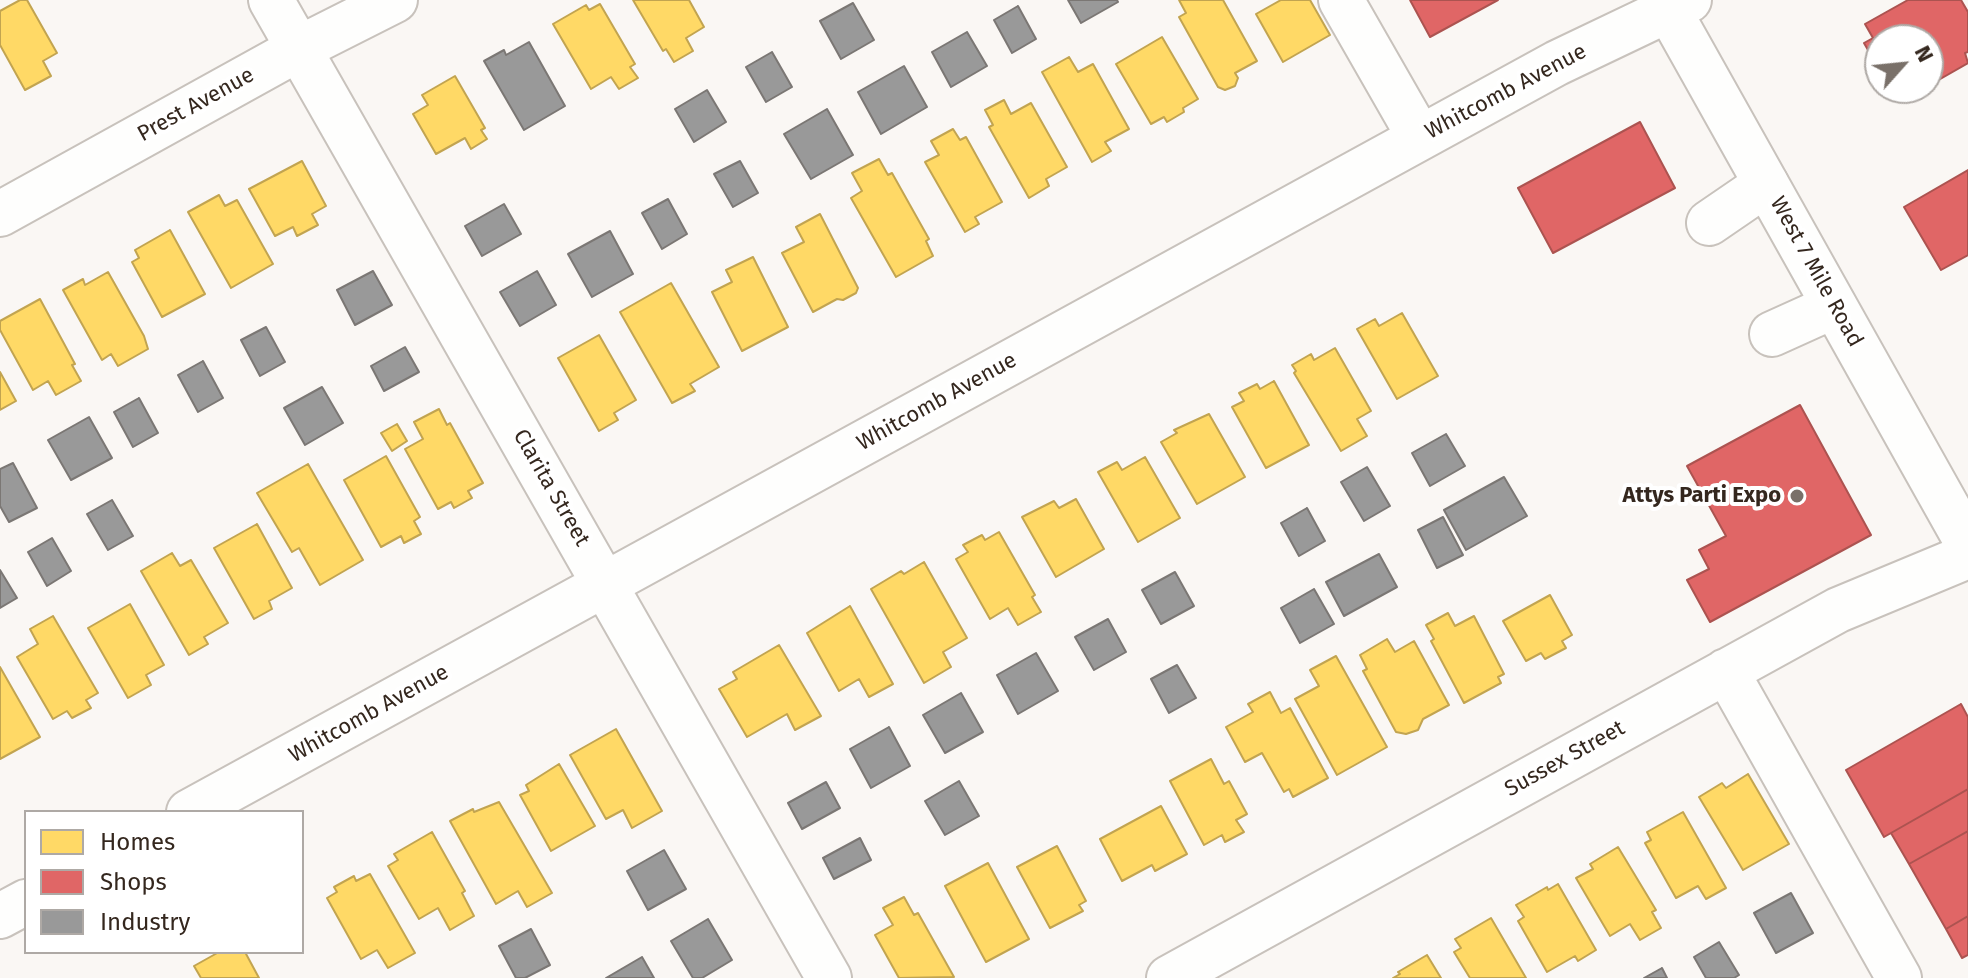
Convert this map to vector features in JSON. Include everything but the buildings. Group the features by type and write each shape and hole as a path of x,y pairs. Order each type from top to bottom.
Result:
{"street":[{"name":"Clarita Street","path":"271,0 829,978"},
{"name":"Prest Avenue","path":"0,214 300,48 395,0"},
{"path":"1341,0 1420,138"},
{"name":"Whitcomb Avenue","path":"193,810 1557,63 1673,3"},
{"name":"West 7 Mile Road","path":"1673,3 1766,184 1968,544"},
{"path":"1709,223 1766,184"},
{"path":"1772,334 1834,306"},
{"name":"Sussex Street","path":"1169,978 1838,610 1968,556"},
{"path":"1726,671 1899,978"},
{"path":"0,916 24,903"}],"place":[{"name":"Attys Parti Expo","path":"1797,496"}]}
